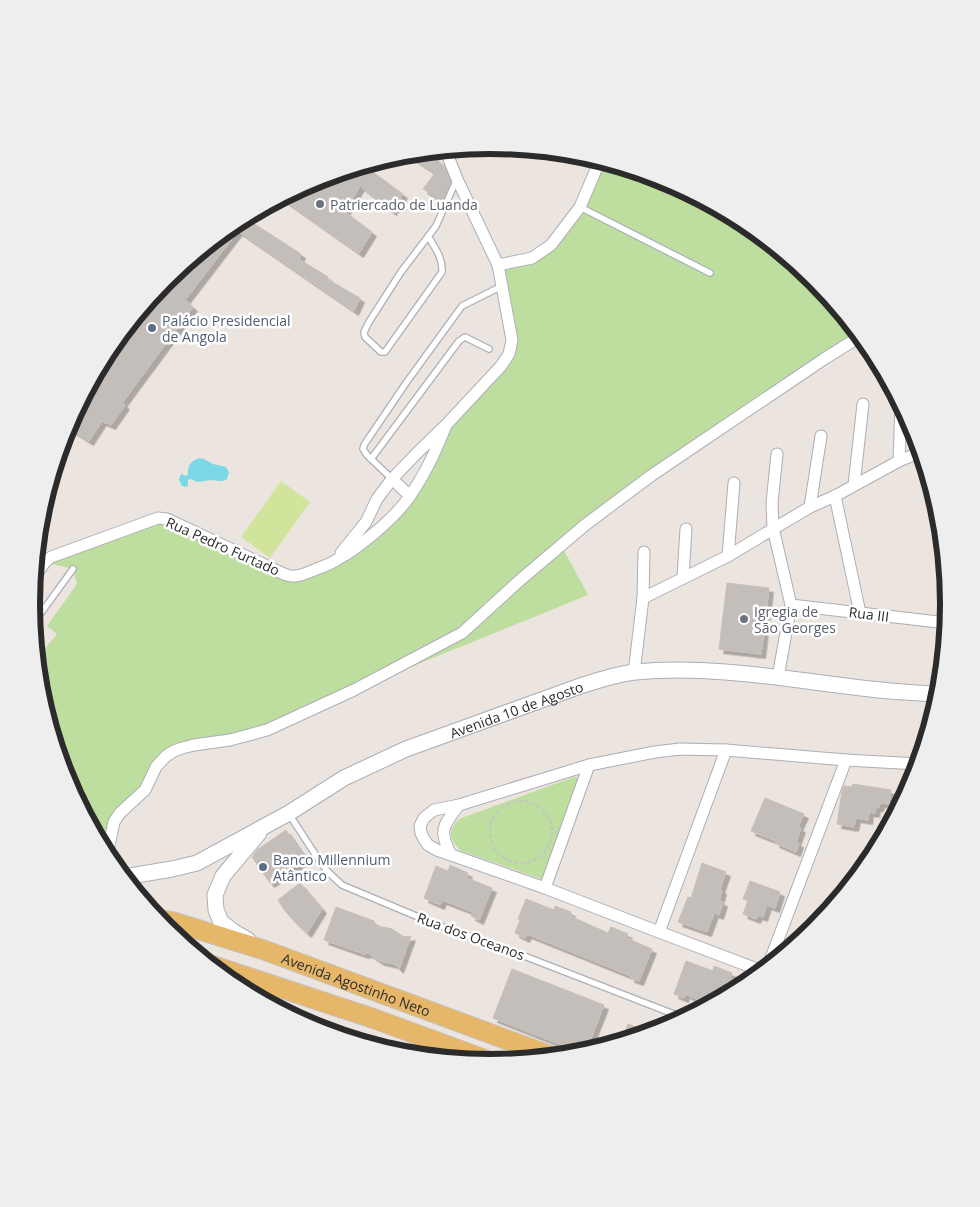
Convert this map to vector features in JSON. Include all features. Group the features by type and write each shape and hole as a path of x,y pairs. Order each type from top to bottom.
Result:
{"main road":[{"name":"Avenida Agostinho Neto","path":"172,922 264,950 538,1051"},
{"name":"Avenida Agostinho Neto","path":"231,971 364,1015 468,1053"}],"street":[{"name":"Rua Pedro Furtado","path":"337,560 346,545 366,522 377,499 392,479 446,425 501,366 509,354 512,340 498,265 448,155"},
{"path":"498,265 532,258 551,245 580,207 597,167"},
{"path":"109,843 114,822 120,813 145,790 156,768 166,756 188,746 230,740 266,730 354,690 462,633 519,580 579,530 652,474 854,340"},
{"path":"854,485 863,404"},
{"path":"899,461 900,419"},
{"name":"Rua Pedro Furtado","path":"42,567 51,557 158,518 167,520 284,574 300,575 337,560 390,518 410,496 432,458 446,425"},
{"path":"810,506 821,436"},
{"path":"777,454 772,503 773,528 791,605 778,677"},
{"path":"643,598 728,556 810,506 835,496 899,461 914,455"},
{"path":"392,479 410,496"},
{"path":"728,556 734,482"},
{"path":"835,496 860,613"},
{"path":"372,509 390,518"},
{"path":"683,577 686,529"},
{"path":"634,672 643,598 644,552"},
{"name":"Rua III","path":"791,605 939,622"},
{"name":"Avenida 10 de Agosto","path":"132,876 197,863 289,813 344,778 406,749 607,678 634,672 708,671 778,677 853,688 931,693"},
{"path":"754,968 545,888 437,850 428,845 421,833 420,826 424,818 434,810 459,805 590,765 654,752 680,749 726,750 910,764"},
{"path":"659,932 726,750"},
{"path":"773,954 846,760"},
{"path":"545,888 590,765"},
{"path":"451,855 445,842 444,827 459,805"},
{"path":"264,827 223,876 215,895 216,910 221,922 264,950"}],"lane":[{"path":"428,236 439,254 442,272 385,352 381,352 365,337 364,332 401,272 428,236 436,226 457,179"},
{"path":"580,207 710,273"},
{"path":"392,479 371,459 363,449 364,445 462,306 502,286"},
{"path":"371,459 459,341 465,337 490,349"},
{"path":"40,614 73,569"},
{"name":"Rua dos Oceanos","path":"289,813 327,871 342,885 435,924 519,954 673,1014"}],"path":[{"path":"515,801 526,801 536,804 545,811 550,821 552,832 545,852 537,859 526,863 516,863 505,859 491,843 489,832 491,821 496,812 504,804 515,801"}],"green space":[{"path":"597,167 635,177 689,200 740,229 787,265 828,307 854,340 824,359 561,545 588,595 354,690 267,730 174,751 120,813 110,845 86,803 74,776 55,720 44,662 43,651 57,634 47,626 77,584 73,569 45,562 158,518 284,574 310,572 395,514 446,425 509,354 498,265 532,258 580,207"},
{"path":"281,481 310,502 270,558 241,537"},
{"path":"578,777 579,782 542,879 461,851 454,843 451,832 459,819"}],"water":[{"path":"200,458 226,467 229,472 227,479 198,482 191,479 188,480 187,487 182,486 179,480 181,474 188,475 190,464"}],"building":[{"name":"Patriercado de Luanda","path":"433,157 445,169 450,184 442,201 423,189 435,173 415,160"},
{"name":"Patriercado de Luanda","path":"370,170 403,194 392,211 360,186 345,212 372,232 359,253 287,202 345,177"},
{"name":"Palácio Presidencial de Angola","path":"252,222 301,254 299,259 328,277 327,279 360,298 354,311 238,231 185,300 193,307 122,403 125,405 111,425 102,421 89,441 74,431 100,378 133,330 172,285 193,265 216,246 240,229"},
{"name":"Igregia de São Georges","path":"727,583 769,588 761,654 719,649"},
{"path":"853,784 891,790 889,804 880,803 879,807 876,807 875,813 869,812 868,820 856,818 854,827 837,824 844,786 852,787"},
{"path":"765,798 804,814 798,827 801,828 796,842 799,843 796,852 775,843 776,841 751,831"},
{"path":"286,830 306,859 270,883 252,857 257,850"},
{"path":"702,863 726,872 720,889 722,890 719,901 723,902 719,915 714,913 707,932 678,922 688,897 691,898"},
{"path":"450,865 468,873 467,878 492,888 479,920 471,916 473,912 442,900 440,905 424,898 436,866 448,871"},
{"path":"750,881 780,892 775,908 767,905 763,917 758,915 756,919 743,914 748,901 743,899"},
{"path":"300,883 322,909 307,933 285,911 278,900"},
{"path":"526,899 554,910 555,906 571,912 570,916 608,933 611,927 628,934 626,938 652,949 639,981 630,978 631,976 527,934 525,938 515,933"},
{"path":"336,907 374,921 377,927 392,929 404,937 411,936 399,969 394,964 380,961 368,953 364,954 324,940"},
{"path":"686,961 713,971 714,966 732,973 730,978 736,980 701,1001 685,994 684,998 674,994"},
{"path":"512,969 604,1005 589,1042 567,1047 493,1018"},
{"path":"628,1024 639,1028 635,1030 625,1033"}],"place":[{"name":"Patriercado de Luanda","path":"320,204"},
{"name":"Palácio Presidencial de Angola","path":"152,328"},
{"name":"Igregia de São Georges","path":"744,619"},
{"name":"Banco Millennium Atântico","path":"263,867"}]}
